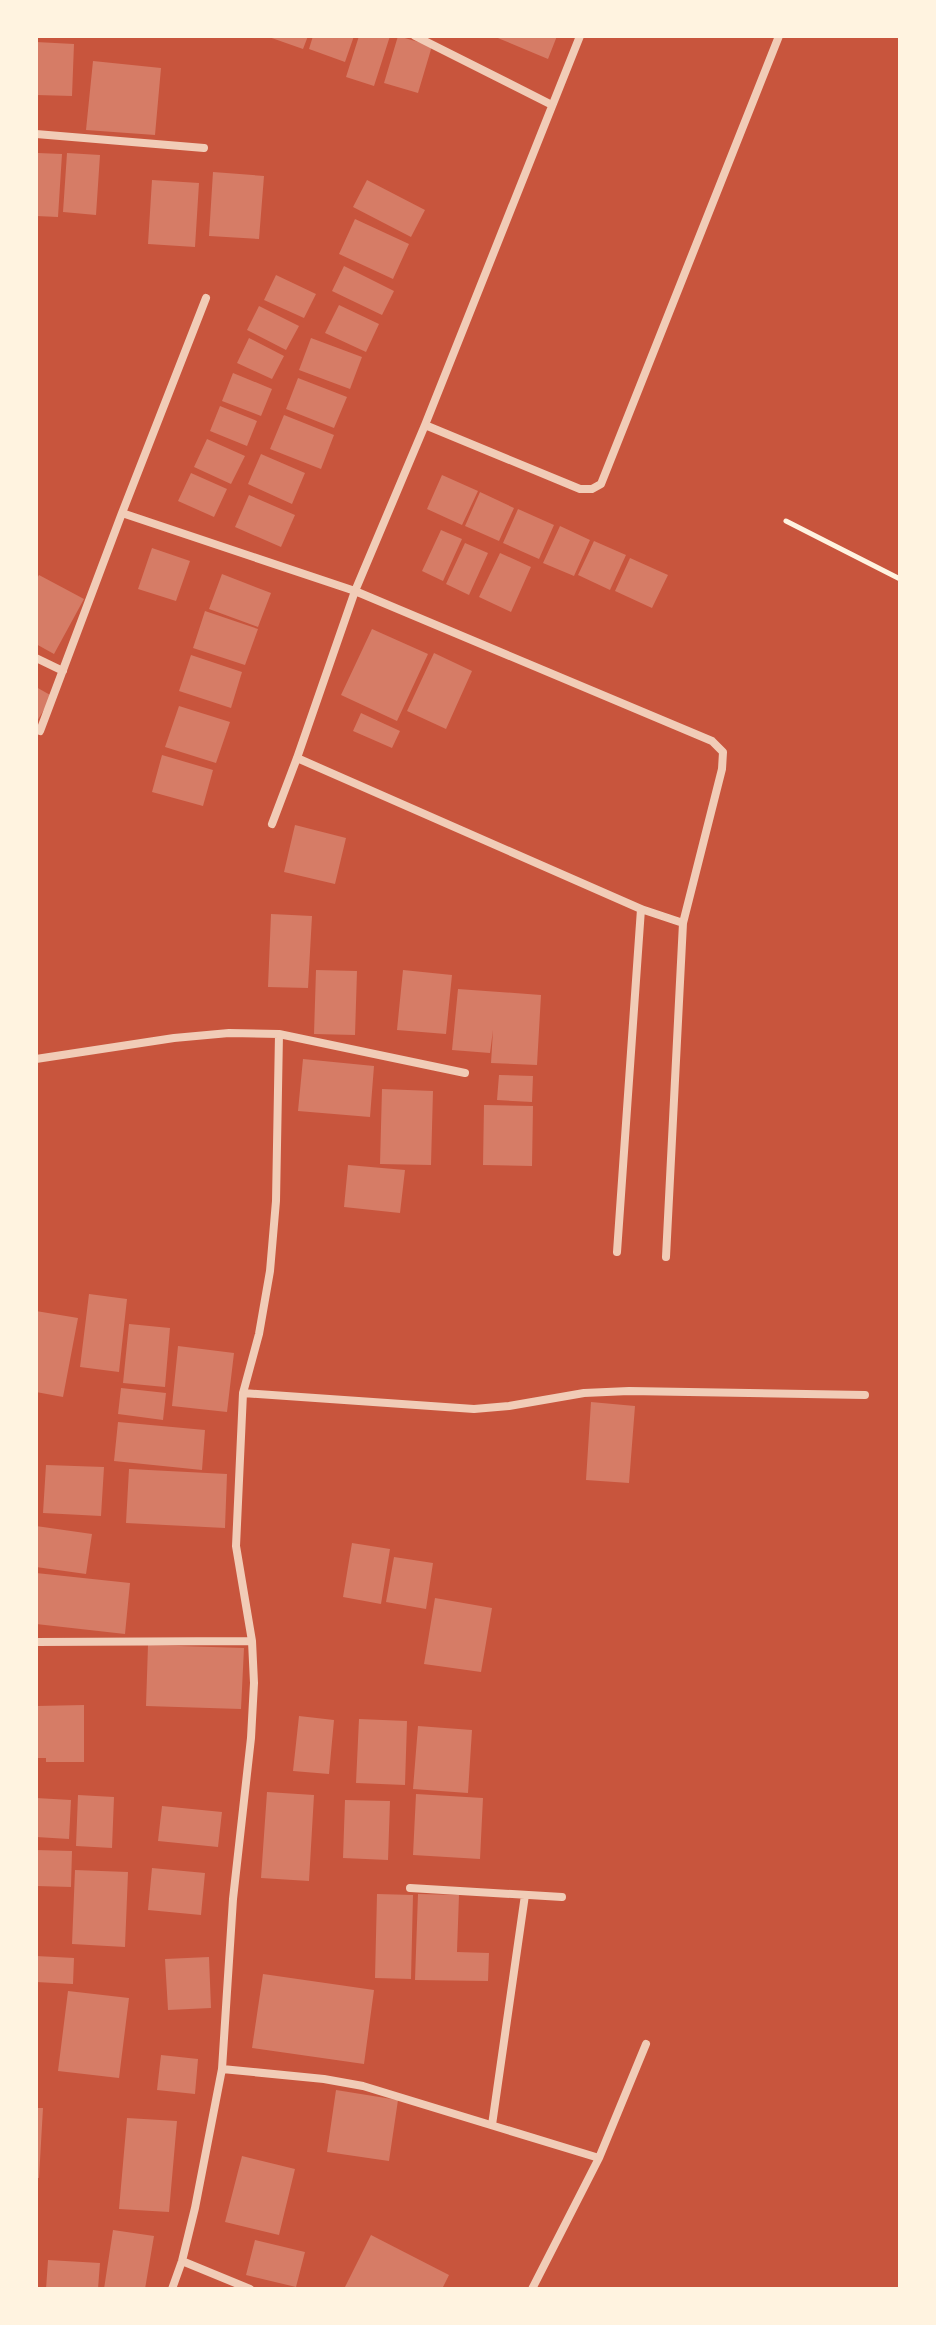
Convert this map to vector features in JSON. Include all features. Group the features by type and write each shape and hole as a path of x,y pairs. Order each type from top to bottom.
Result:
{"street":[{"path":"415,36 552,105"},
{"path":"272,824 355,591 425,425 580,36"},
{"path":"425,425 580,489 592,489 601,484 779,36"},
{"path":"36,134 204,148"},
{"path":"40,731 206,298"},
{"path":"122,513 355,591 712,741 723,752 722,769 683,923 666,1257"},
{"path":"36,658 63,671"},
{"path":"297,758 641,909 683,923"},
{"path":"617,1252 641,909"},
{"path":"36,1059 174,1038 229,1033 279,1034 465,1073"},
{"path":"172,2289 182,2261 222,2069 233,1899 251,1738 254,1683 252,1641 236,1546 243,1393 259,1334 270,1271 276,1201 279,1034"},
{"path":"243,1393 474,1409 584,1393 865,1395"},
{"path":"36,1642 252,1641"},
{"path":"410,1888 562,1897"},
{"path":"492,2125 525,1895"},
{"path":"532,2289 599,2158 646,2044"},
{"path":"222,2069 363,2086 599,2158"},
{"path":"182,2261 250,2289"}],"path":[{"path":"786,521 900,579"}],"building":[{"path":"266,36 308,36 303,49"},
{"path":"313,36 354,36 345,62 309,49"},
{"path":"359,36 390,36 374,86 346,77"},
{"path":"398,36 432,46 418,93 384,83"},
{"path":"493,36 557,36 548,59"},
{"path":"36,42 74,44 72,96 36,95"},
{"path":"93,61 161,68 155,135 86,130"},
{"path":"38,153 62,154 58,217 36,216"},
{"path":"67,153 100,155 96,215 63,212"},
{"path":"213,172 264,176 259,239 209,236"},
{"path":"152,180 199,183 195,247 148,244"},
{"path":"367,180 425,210 411,237 353,207"},
{"path":"355,219 409,244 393,279 339,254"},
{"path":"344,266 394,291 382,315 332,291"},
{"path":"276,275 316,294 304,318 264,300"},
{"path":"339,305 379,324 366,352 325,333"},
{"path":"259,306 299,326 286,350 247,330"},
{"path":"249,338 284,356 272,379 237,363"},
{"path":"311,338 362,357 350,389 299,370"},
{"path":"233,373 272,389 261,416 222,401"},
{"path":"298,378 347,397 334,428 286,409"},
{"path":"220,406 257,421 247,446 210,431"},
{"path":"284,415 334,435 321,469 270,449"},
{"path":"207,439 245,456 231,484 194,467"},
{"path":"261,454 305,473 292,504 248,484"},
{"path":"191,473 227,489 214,517 178,501"},
{"path":"442,475 478,491 462,525 427,509"},
{"path":"480,492 514,508 499,541 465,526"},
{"path":"249,495 295,515 281,547 235,527"},
{"path":"518,509 554,525 539,559 503,543"},
{"path":"560,526 590,540 574,576 543,563"},
{"path":"441,530 462,539 443,581 422,571"},
{"path":"594,541 626,555 610,590 578,575"},
{"path":"465,543 488,553 469,595 446,584"},
{"path":"152,548 190,561 176,601 138,589"},
{"path":"500,553 531,567 511,612 479,597"},
{"path":"630,558 668,575 652,608 615,591"},
{"path":"222,574 271,593 258,627 209,609"},
{"path":"39,575 84,599 54,654 36,644 36,580"},
{"path":"205,611 258,629 245,665 193,648"},
{"path":"372,629 428,654 397,721 341,695"},
{"path":"434,653 472,671 446,729 407,711"},
{"path":"191,655 242,672 231,708 179,691"},
{"path":"36,687 52,696 36,723"},
{"path":"179,706 230,722 216,763 165,747"},
{"path":"361,713 400,731 392,748 353,731"},
{"path":"162,755 213,770 203,806 152,792"},
{"path":"295,825 346,838 335,884 284,872"},
{"path":"271,914 312,916 308,988 268,987"},
{"path":"316,970 357,971 355,1035 314,1034"},
{"path":"403,970 452,975 446,1034 397,1030"},
{"path":"458,989 541,995 537,1065 491,1063 493,1030 490,1053 452,1050"},
{"path":"303,1059 374,1066 370,1117 298,1111"},
{"path":"499,1075 533,1076 532,1102 497,1100"},
{"path":"382,1089 433,1091 431,1165 380,1164"},
{"path":"484,1105 533,1106 532,1166 483,1165"},
{"path":"348,1165 405,1170 400,1213 344,1207"},
{"path":"89,1294 127,1299 119,1372 80,1367"},
{"path":"36,1311 78,1318 63,1397 36,1392"},
{"path":"129,1324 170,1328 165,1387 123,1383"},
{"path":"178,1346 234,1353 227,1412 172,1406"},
{"path":"121,1388 166,1393 163,1420 118,1414"},
{"path":"591,1402 635,1406 629,1483 586,1480"},
{"path":"118,1422 205,1430 202,1470 114,1461"},
{"path":"46,1465 104,1467 101,1516 43,1513"},
{"path":"129,1469 227,1474 225,1528 126,1523"},
{"path":"36,1526 92,1534 86,1574 36,1567"},
{"path":"352,1543 390,1549 381,1604 343,1597"},
{"path":"394,1557 433,1563 426,1609 386,1602"},
{"path":"36,1573 130,1583 125,1634 36,1624"},
{"path":"435,1598 492,1608 481,1672 424,1664"},
{"path":"148,1645 244,1648 241,1709 146,1706"},
{"path":"84,1705 84,1762 46,1762 46,1758 36,1758 36,1706"},
{"path":"299,1716 334,1720 329,1774 293,1771"},
{"path":"359,1719 407,1721 405,1785 356,1783"},
{"path":"418,1726 472,1730 468,1793 413,1789"},
{"path":"267,1792 314,1795 309,1881 261,1878"},
{"path":"416,1794 483,1798 480,1859 413,1855"},
{"path":"78,1795 114,1797 112,1848 76,1846"},
{"path":"36,1798 71,1800 69,1839 36,1837"},
{"path":"345,1800 390,1801 388,1860 343,1858"},
{"path":"162,1806 222,1812 218,1847 158,1841"},
{"path":"36,1850 72,1851 71,1887 36,1886"},
{"path":"152,1868 205,1873 201,1915 148,1910"},
{"path":"75,1870 128,1872 125,1947 72,1944"},
{"path":"377,1894 413,1895 411,1979 375,1978"},
{"path":"418,1894 459,1895 457,1952 489,1953 488,1981 415,1980"},
{"path":"36,1956 74,1958 73,1984 36,1982"},
{"path":"209,1957 211,2008 168,2010 165,1959"},
{"path":"263,1974 374,1990 364,2064 252,2048"},
{"path":"68,1991 129,1998 119,2078 58,2071"},
{"path":"161,2055 198,2059 195,2094 157,2090"},
{"path":"336,2090 398,2100 389,2161 327,2152"},
{"path":"36,2108 43,2108 39,2178 36,2178"},
{"path":"127,2118 177,2121 169,2212 119,2209"},
{"path":"242,2156 295,2169 279,2235 225,2222"},
{"path":"113,2230 154,2236 145,2289 104,2289"},
{"path":"371,2235 449,2275 442,2289 344,2289"},
{"path":"255,2240 305,2252 296,2287 246,2275"},
{"path":"48,2260 100,2263 98,2289 46,2289"}]}
